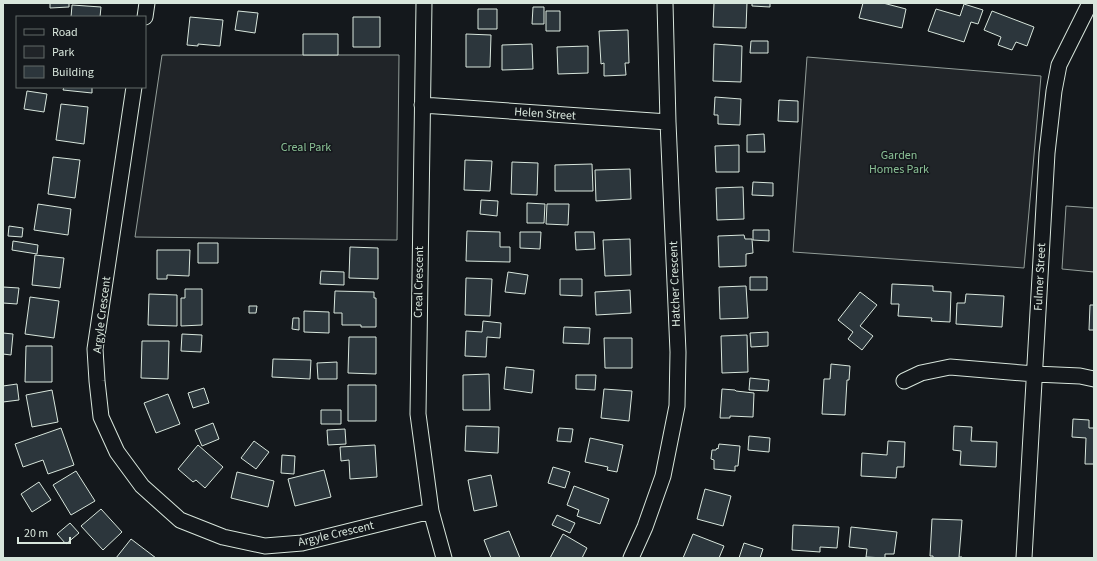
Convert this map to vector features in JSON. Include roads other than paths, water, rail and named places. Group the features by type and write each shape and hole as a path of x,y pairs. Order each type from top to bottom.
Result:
{"street":[{"path":"145,16 147,3"},
{"name":"Creal Crescent","path":"424,3 418,414 431,511 444,558"},
{"name":"Hatcher Crescent","path":"631,558 645,527 664,476 677,406 678,352 668,122 665,3"},
{"name":"Fulmer Street","path":"1024,558 1047,153 1054,91 1059,65 1085,4"},
{"name":"Argyle Crescent","path":"134,88 95,349 101,417 117,452 142,486 180,520 223,537 265,546 302,544 431,511"},
{"name":"Helen Street","path":"422,105 668,122"},
{"path":"904,381 921,373 950,367 1080,376 1094,379"}],"park label":[{"name":"Creal Park","path":"306,147"},
{"name":"Garden Homes Park","path":"899,162"}]}
